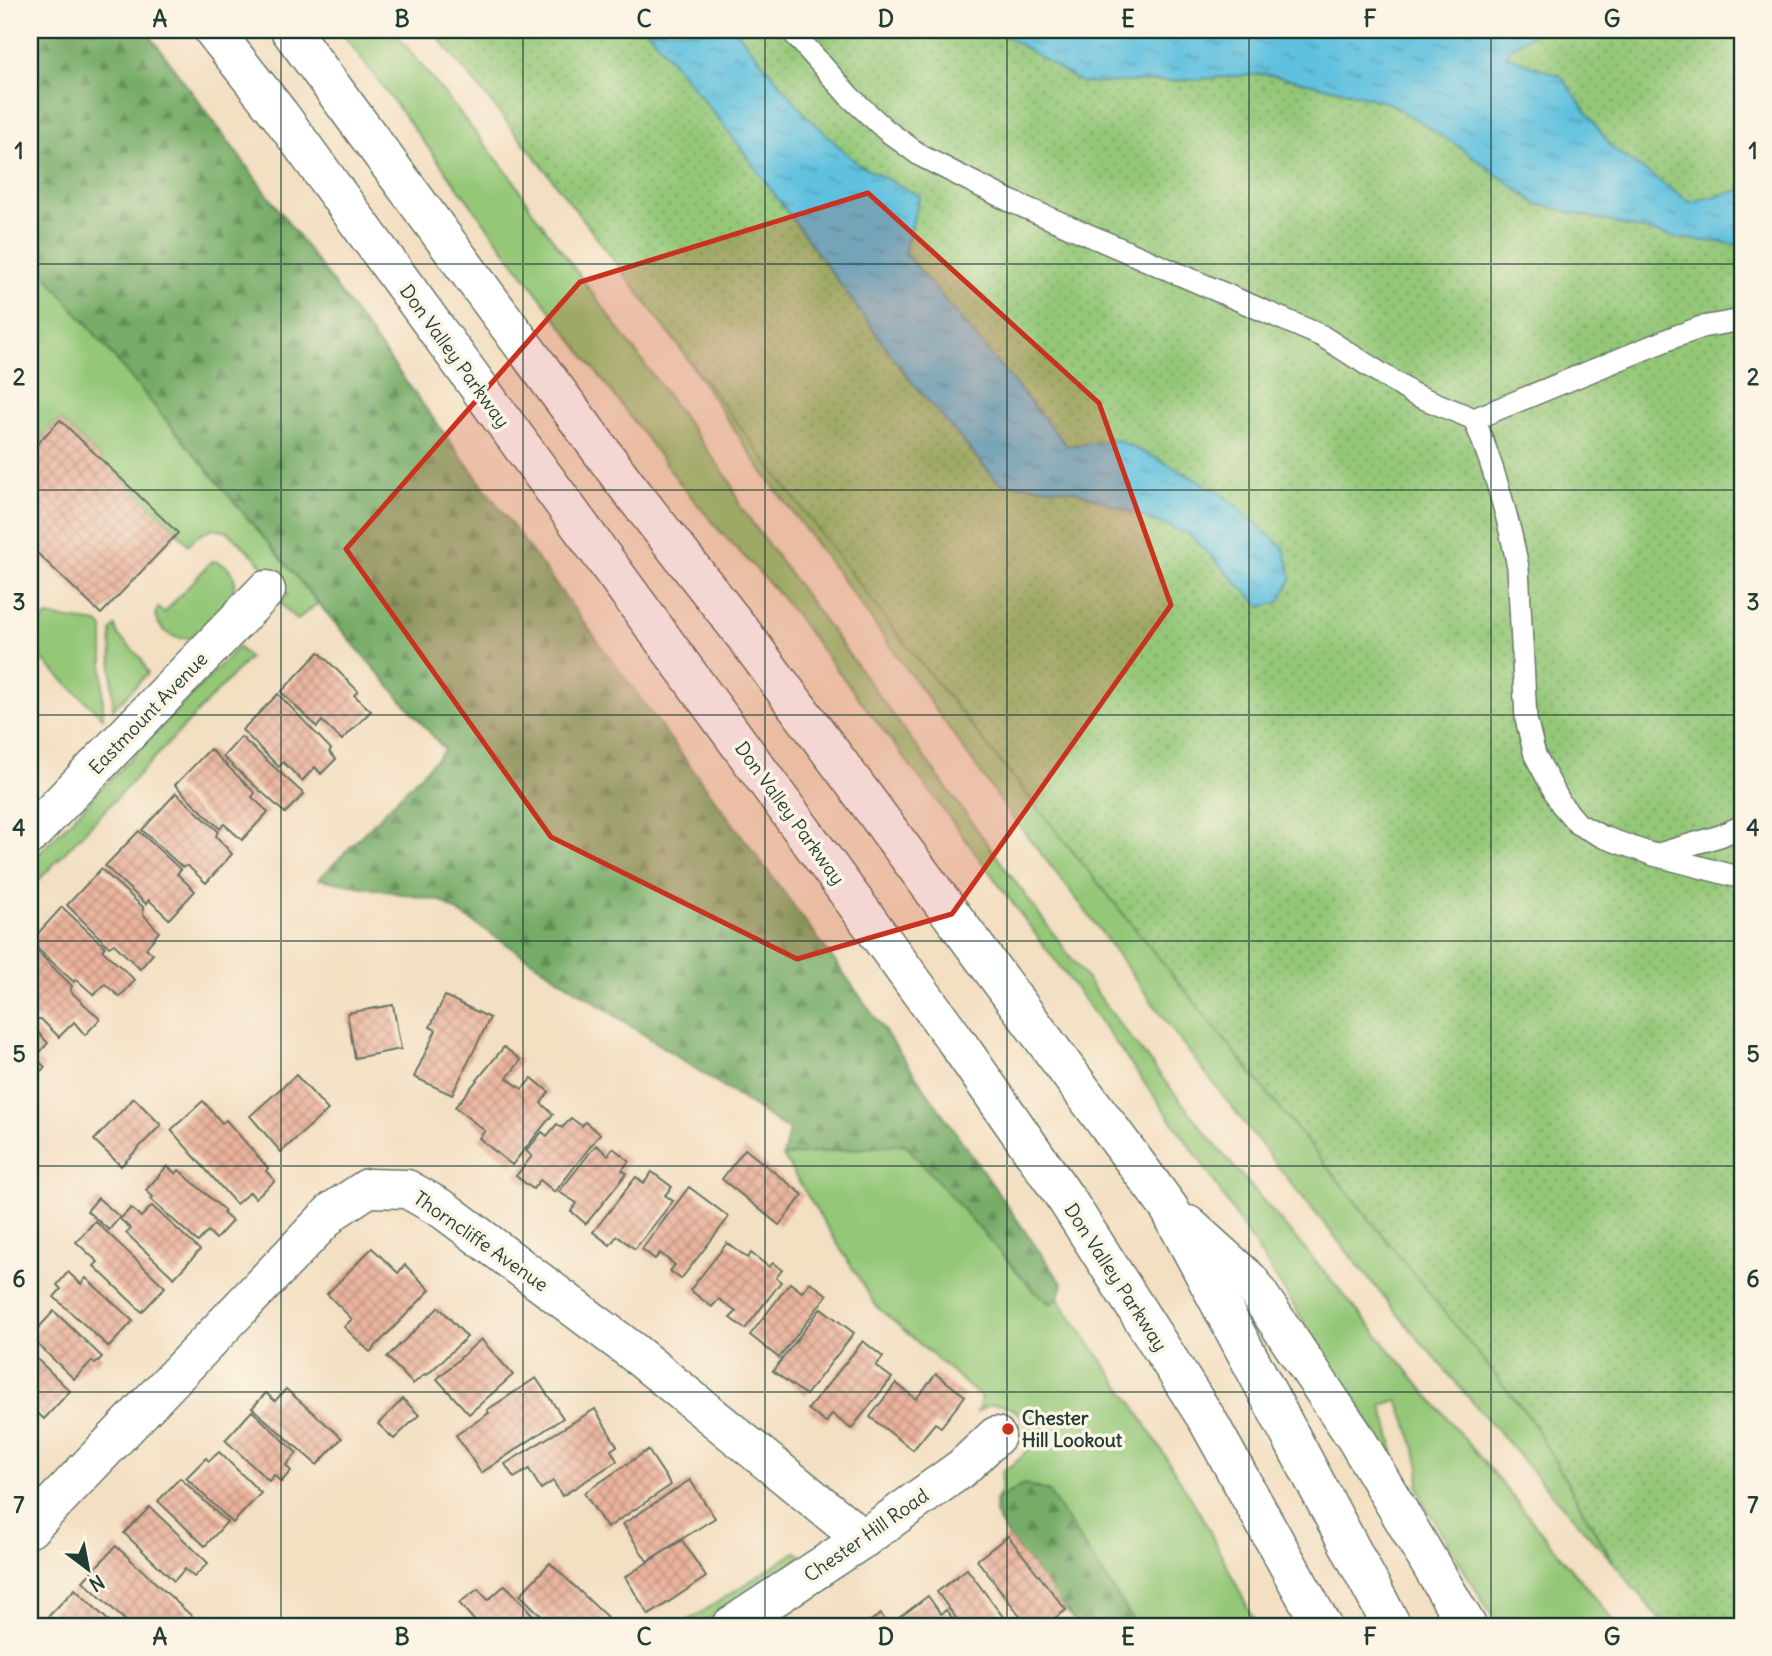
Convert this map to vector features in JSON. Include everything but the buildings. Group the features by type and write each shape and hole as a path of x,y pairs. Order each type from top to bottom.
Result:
{"main road":[{"name":"Don Valley Parkway","path":"213,30 280,115 954,1038 1068,1202 1208,1421 1322,1626"},
{"path":"290,30 627,486 744,635 1169,1208 1392,1626"},
{"name":"Eastmount Avenue","path":"30,835 266,590"},
{"name":"Thorncliffe Avenue","path":"30,1528 333,1211 368,1188 407,1189 444,1210 632,1351 863,1539"},
{"path":"1169,1208 1250,1280 1355,1437 1467,1626"},
{"name":"Chester Hill Road","path":"731,1626 863,1539 962,1468 996,1436"}],"lane":[{"path":"791,30 849,96 886,130 921,156 1010,201 1322,336 1413,394 1474,419 1674,337 1702,327 1742,320"},
{"path":"1474,419 1498,484 1518,567 1526,719 1535,755 1561,804 1578,824 1603,837 1654,855 1742,878"},
{"path":"1654,855 1720,836 1742,826"}],"highlighted area":[{"path":"868,193 1099,403 1171,605 952,914 797,959 551,837 346,549 580,282"}],"green space":[{"path":"30,30 145,30 148,33 845,975 1063,1285 1058,1299 1050,1304 1035,1292 905,1144 783,1156 789,1130 441,901 319,879 445,750 318,603 30,256"},
{"path":"340,30 393,30 515,182 531,209 730,481 740,506 1116,1019 1217,1147 1339,1289 1618,1626 1498,1626 1426,1507 1418,1488 1420,1467 1407,1422 1397,1400 1382,1405 1392,1442 1393,1460 1200,1160 1105,1028 782,598 679,482"},
{"path":"432,30 1742,30 1742,1626 1665,1626 1613,1562 1530,1418 895,631 533,154"},
{"path":"30,256 318,603 297,620 280,603 288,594 228,532 213,528 196,537 189,545 60,420 30,451"},
{"path":"675,341 895,631 1530,1418 1613,1562 1405,1323 1179,1039 1082,906 1010,814 759,467"},
{"path":"212,561 231,571 235,580 230,598 192,638 179,638 168,634 157,621 155,614 158,608 164,613"},
{"path":"47,616 98,623 103,628 103,718 30,648 30,633"},
{"path":"115,626 118,635 141,658 148,673 113,709 111,631"},
{"path":"238,647 249,658 36,883 30,876 30,863"},
{"path":"905,1144 1035,1292 1050,1303 1058,1299 1133,1404 1202,1516 1257,1626 1137,1626 1048,1491 1024,1484 996,1500 1001,1491 1002,1471 1024,1454 1028,1445 1027,1426 1015,1411 1007,1406 987,1406 977,1412 982,1398 876,1306 783,1156"},
{"path":"1024,1484 1048,1491 1137,1626 1078,1626 1008,1536 995,1514 996,1500"},
{"path":"796,1552 801,1555 790,1567 699,1626 680,1626"}],"water":[{"path":"647,30 736,30 805,114 859,165 920,196 904,252 1067,446 1117,440 1221,493 1284,548 1292,578 1279,602 1261,607 1189,534 1073,490 999,483 910,380 729,132"},
{"path":"996,30 1539,30 1509,49 1507,56 1561,76 1613,149 1690,202 1742,190 1742,245 1678,238 1537,204 1461,148 1391,104 1265,74 1172,81 1082,83"}],"place":[{"name":"Chester Hill Lookout","path":"1008,1429"}]}
